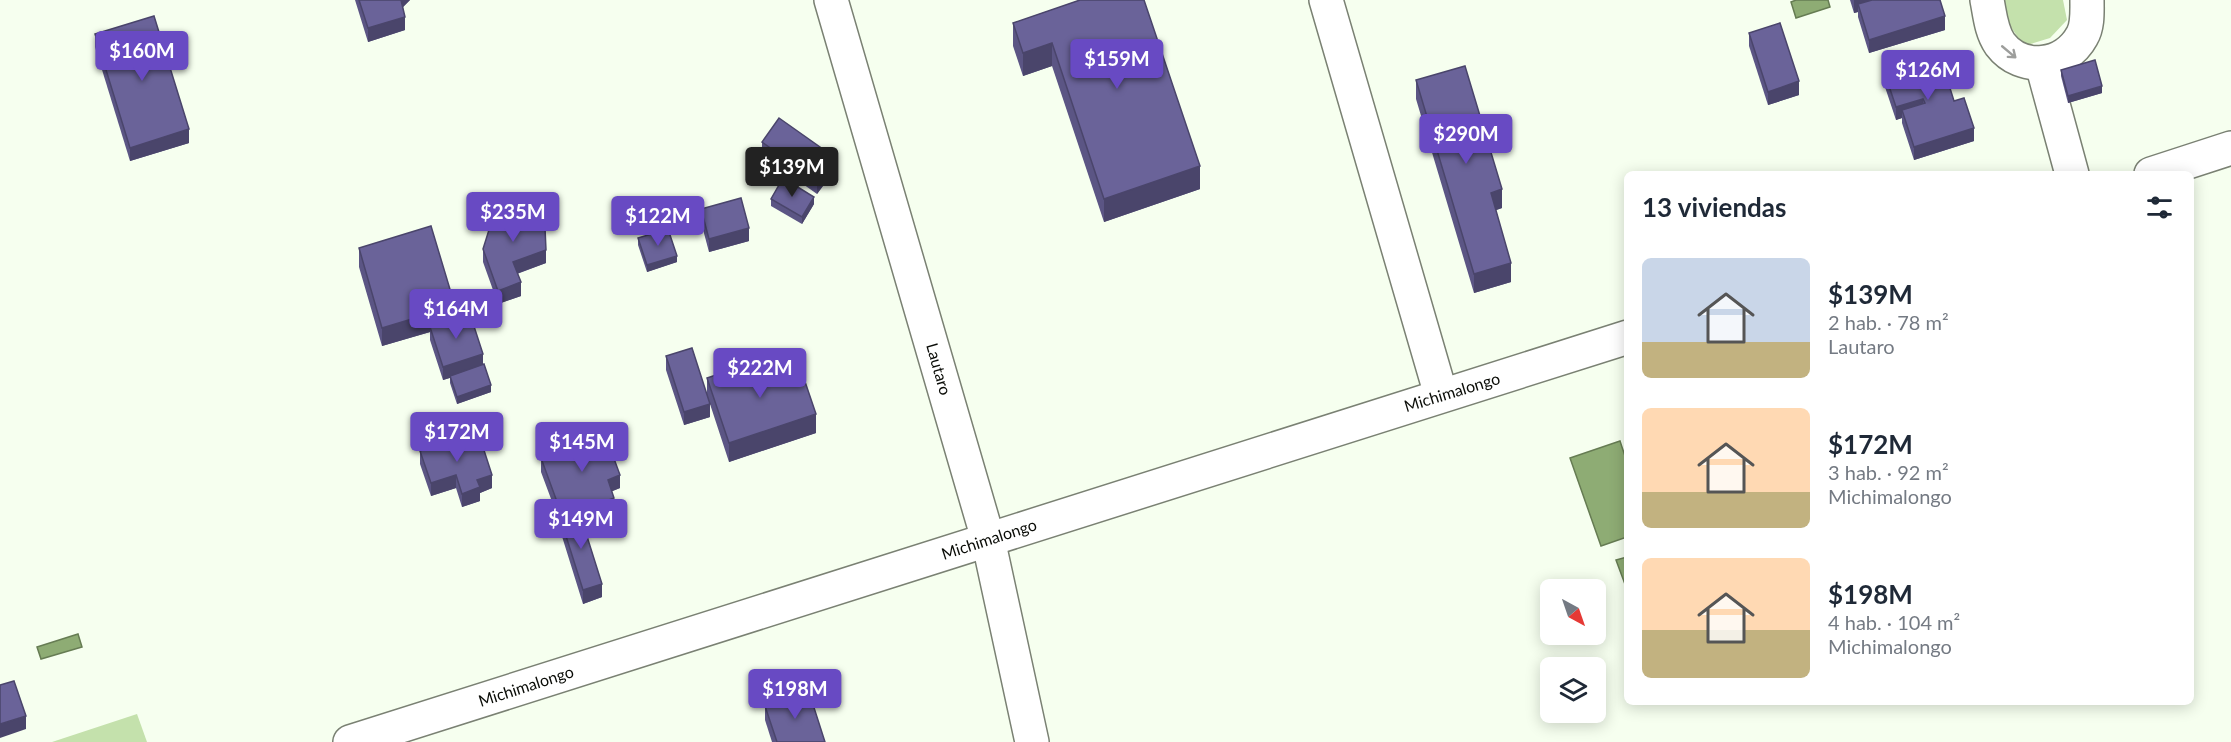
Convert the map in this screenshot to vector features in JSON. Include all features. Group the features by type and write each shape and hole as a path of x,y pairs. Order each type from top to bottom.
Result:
{"street":[{"name":"Lautaro","path":"831,0 988,539 1032,742"},
{"path":"1326,0 1441,395"},
{"path":"1987,0 1994,33 2008,53 2019,60 2042,64 2055,60 2076,45 2085,29 2087,0"},
{"path":"2042,64 2071,171"},
{"path":"2160,171 2231,148"},
{"name":"Michimalongo","path":"350,742 1624,338"}],"shaded area":[{"path":"1828,0 1830,7 1796,18 1791,2"},
{"path":"2004,0 2063,0 2067,20 2050,38 2024,46 2008,23"},
{"path":"1620,441 1624,453 1624,538 1601,546 1570,458"},
{"path":"1624,558 1624,582 1616,560"},
{"path":"78,634 82,647 41,659 37,647"},
{"path":"137,714 147,742 52,742"}],"building":[{"path":"359,0 401,0 405,17 368,28"},
{"path":"1080,0 1144,0 1200,166 1104,199 1052,43 1023,53 1013,23"},
{"path":"1872,0 1940,0 1945,16 1869,40 1858,4"},
{"path":"154,16 189,129 130,148 95,34"},
{"path":"1780,23 1799,81 1768,92 1749,33"},
{"path":"1939,53 1954,101 1964,98 1974,128 1914,147 1902,110 1925,103 1923,99 1896,107 1884,71"},
{"path":"2095,60 2102,86 2068,96 2061,70"},
{"path":"1465,66 1502,189 1491,193 1511,263 1474,274 1416,80"},
{"path":"779,118 834,157 817,181 762,142"},
{"path":"783,178 814,197 802,217 771,199"},
{"path":"741,198 749,228 709,239 701,209"},
{"path":"518,199 541,214 536,222 545,228 546,250 513,262 521,282 498,291 483,249 494,214 503,220"},
{"path":"431,226 455,306 382,328 359,248"},
{"path":"668,229 677,256 647,265 638,238"},
{"path":"470,314 483,354 443,367 430,327"},
{"path":"692,348 710,404 684,412 666,356"},
{"path":"764,359 768,375 799,364 816,414 729,443 707,378"},
{"path":"484,364 491,385 457,397 450,376"},
{"path":"605,434 620,475 608,480 614,498 583,510 580,502 560,510 541,458"},
{"path":"463,436 466,446 481,441 492,475 477,480 480,487 462,494 456,475 431,483 420,451"},
{"path":"579,511 602,584 583,590 560,517"},
{"path":"14,681 26,716 0,724 0,685"},
{"path":"809,692 825,742 777,742 765,706"}]}
